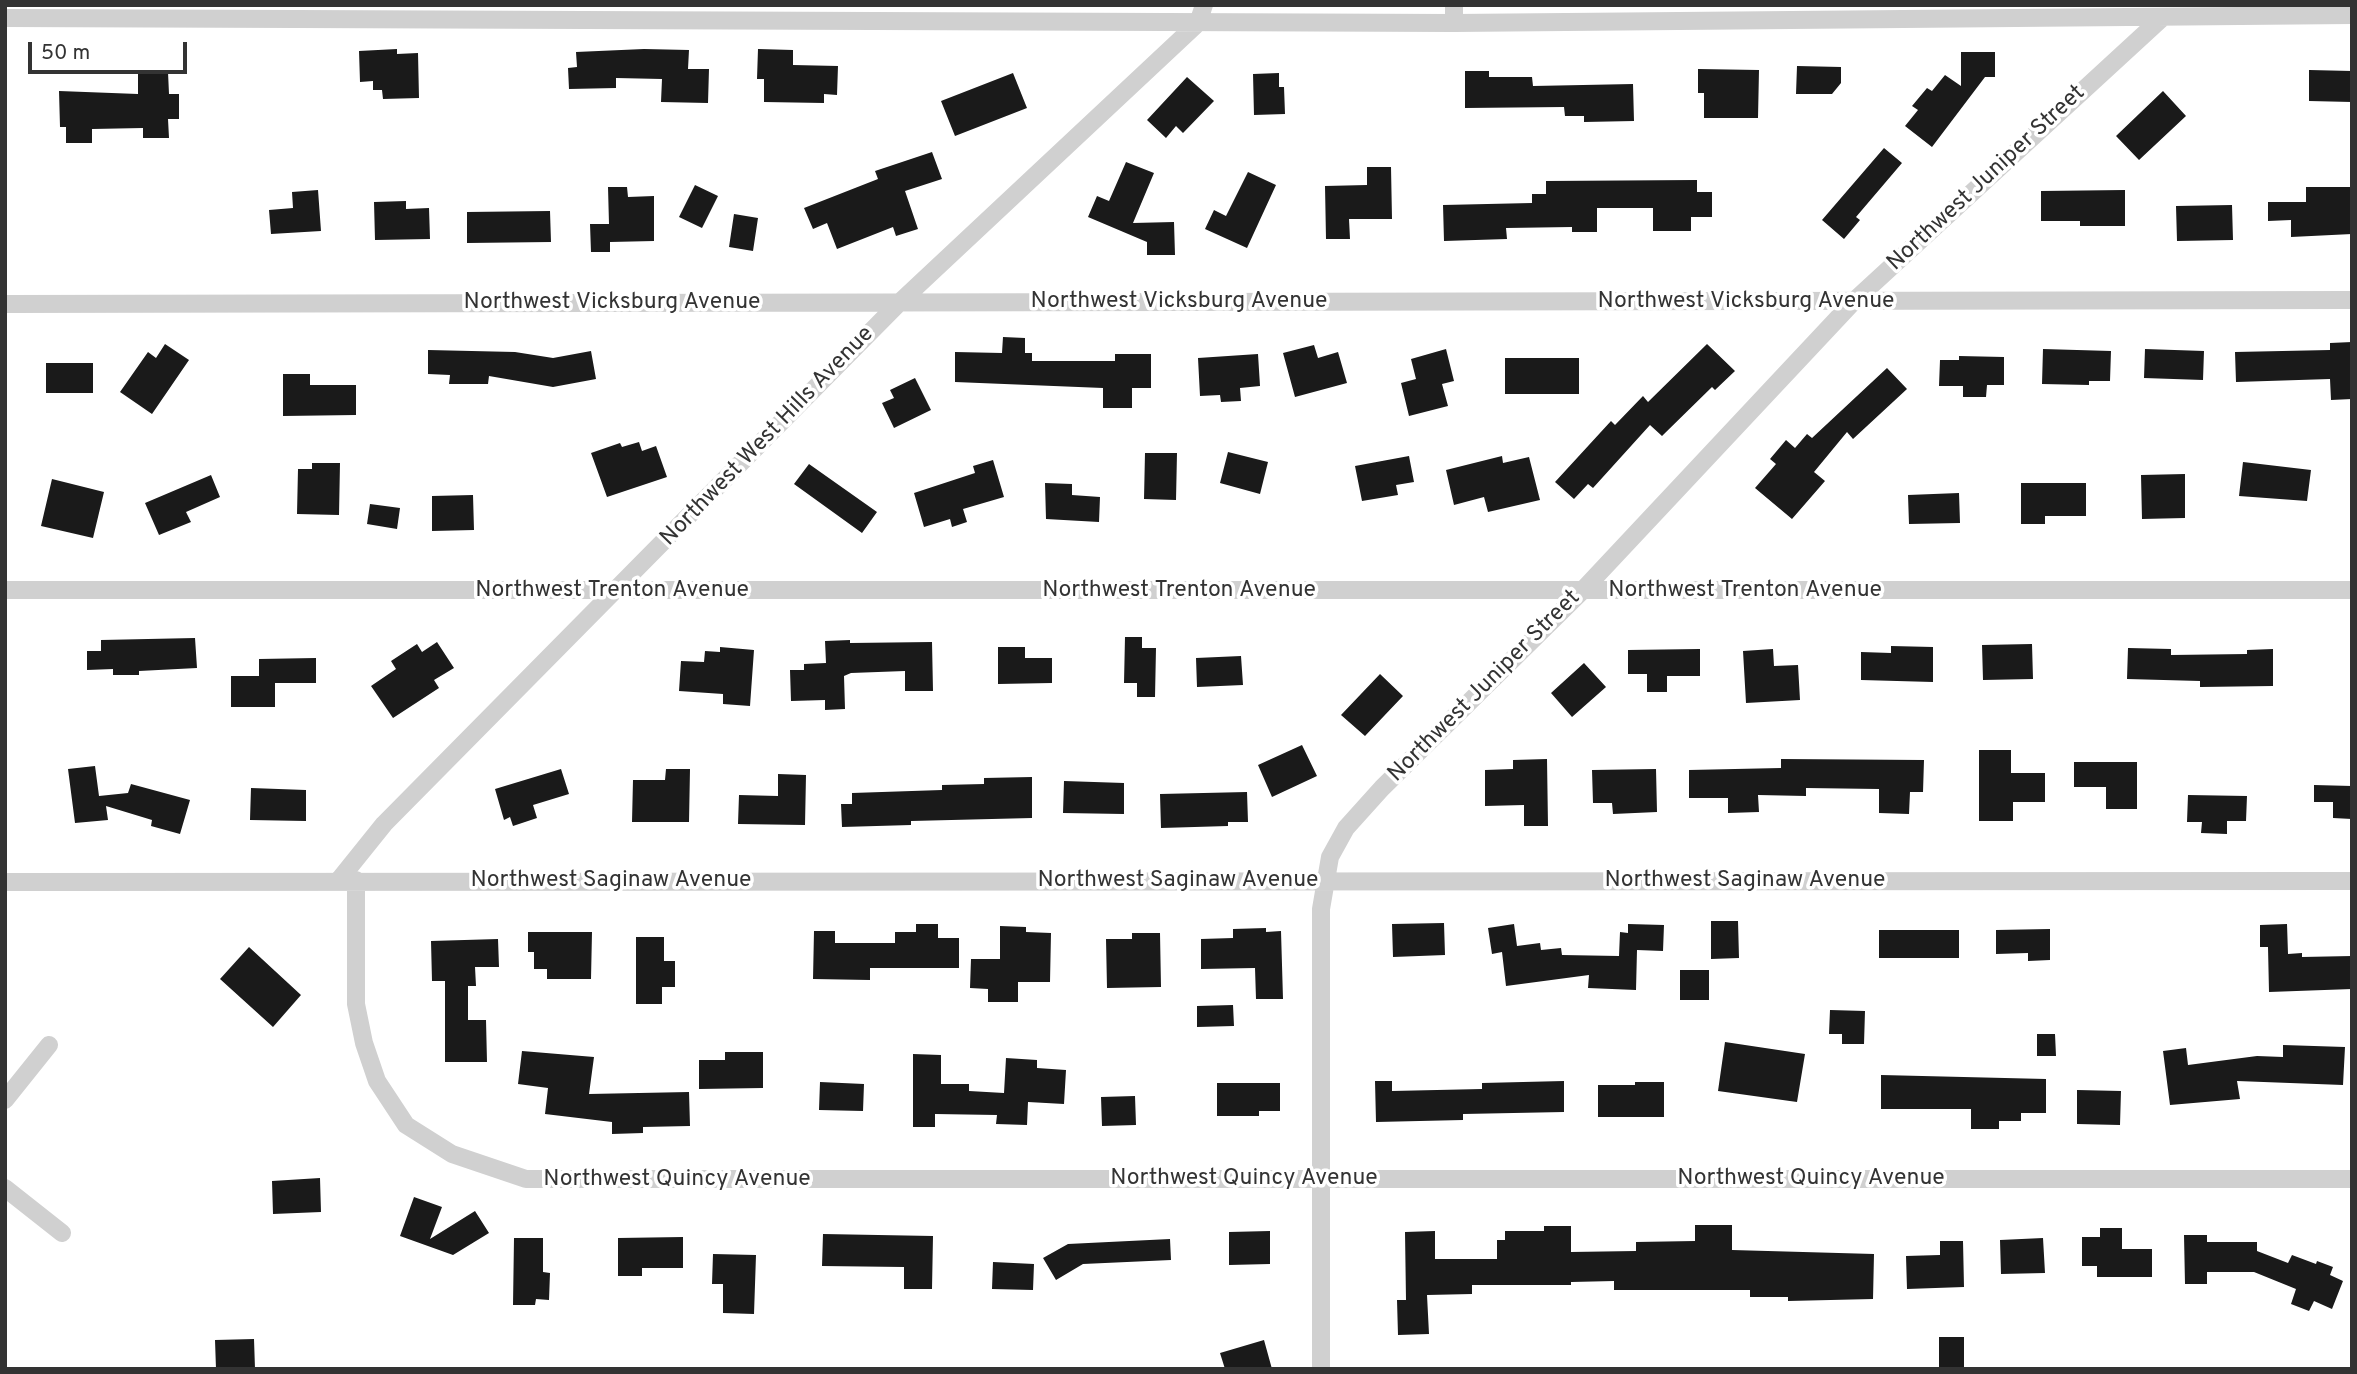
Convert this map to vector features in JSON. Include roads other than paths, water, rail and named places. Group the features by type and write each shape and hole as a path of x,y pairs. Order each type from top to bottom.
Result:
{"street":[{"name":"Northwest West Hills Avenue","path":"347,880 384,824 900,302 1198,23 1204,5"},
{"path":"5,18 1198,23 1454,14 2163,17 2255,10 2352,15"},
{"name":"Northwest Juniper Street","path":"1321,1369 1321,909 1330,857 1346,828 1382,788 1583,591 1853,302 2163,17"},
{"name":"Northwest Vicksburg Avenue","path":"5,304 2352,300"},
{"name":"Northwest Trenton Avenue","path":"5,590 2352,590"},
{"name":"Northwest Quincy Avenue","path":"347,880 356,1004 364,1043 377,1081 406,1125 452,1154 526,1179 2352,1179"},
{"name":"Northwest Saginaw Avenue","path":"5,882 2352,881"},
{"path":"5,1100 49,1045"},
{"path":"5,1188 62,1233"}]}
